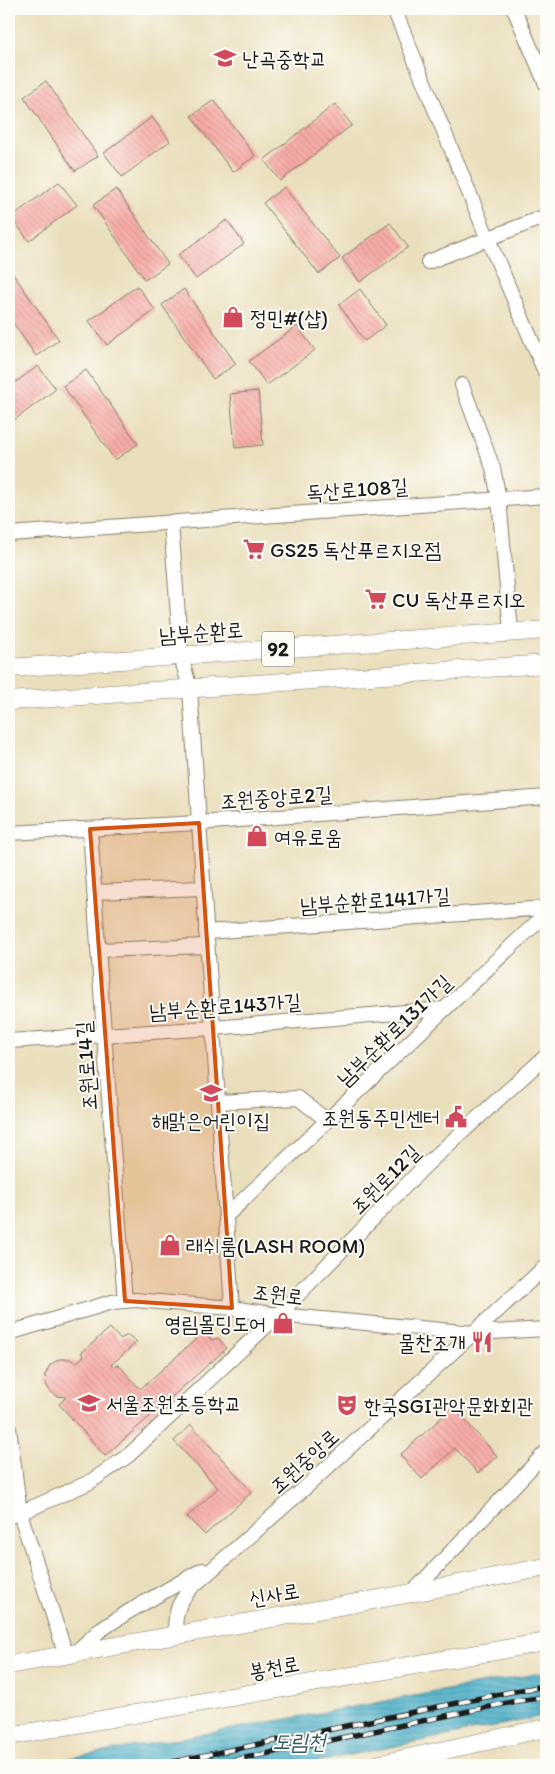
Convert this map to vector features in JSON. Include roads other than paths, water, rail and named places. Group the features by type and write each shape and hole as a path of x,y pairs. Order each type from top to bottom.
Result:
{"main road":[{"name":"남부순환로","path":"9,668 546,630"},
{"name":"92","path":"9,701 546,664"},
{"name":"신사로","path":"9,1666 175,1634 412,1593 546,1566"},
{"name":"봉천로","path":"9,1736 546,1642"},
{"path":"376,1765 546,1728"}],"street":[{"path":"394,9 488,239 546,374"},
{"path":"514,9 546,84"},
{"path":"428,262 546,216"},
{"path":"462,385 493,468 498,499 511,632"},
{"name":"독산로108길","path":"9,534 546,496"},
{"path":"171,522 181,656 190,689 232,1308"},
{"name":"조원중앙로2길","path":"9,833 199,823 546,797"},
{"name":"조원로14길","path":"90,829 125,1300"},
{"path":"94,892 203,888"},
{"name":"남부순환로141가길","path":"206,932 546,908"},
{"name":"남부순환로131가길","path":"226,1216 328,1121 443,1009 546,914"},
{"path":"98,950 207,946"},
{"name":"남부순환로143가길","path":"9,1041 213,1028 443,1009"},
{"name":"조원로12길","path":"14,1515 90,1482 129,1455 278,1315 427,1164 546,1056"},
{"path":"218,1102 298,1098 328,1121"},
{"name":"조원중앙로","path":"175,1634 176,1611 182,1599 191,1588 218,1562 306,1487 546,1266"},
{"name":"조원로","path":"9,1334 107,1303 125,1300 232,1308 278,1315 474,1334 546,1329"},
{"path":"9,1428 14,1515 70,1654 99,1631 128,1612 218,1562"},
{"path":"412,1593 546,1452"}],"water":[{"name":"도림천","path":"546,1672 546,1716 301,1765 32,1765"}],"railway":[{"path":"158,1765 546,1686"},
{"path":"212,1765 517,1701 546,1697"}],"place":[{"name":"난곡중학교","path":"225,58"},
{"name":"정민#(샵)","path":"233,317"},
{"name":"GS25 독산푸르지오점","path":"254,549"},
{"name":"CU 독산푸르지오","path":"376,599"},
{"name":"여유로움","path":"257,836"},
{"name":"해맑은어린이집","path":"211,1093"},
{"name":"조원동주민센터","path":"456,1117"},
{"name":"래쉬룸(LASH ROOM)","path":"170,1245"},
{"name":"영림몰딩도어","path":"283,1323"},
{"name":"물찬조개","path":"482,1342"},
{"name":"서울조원초등학교","path":"89,1403"},
{"name":"한국SGI관악문화회관","path":"347,1405"}]}
